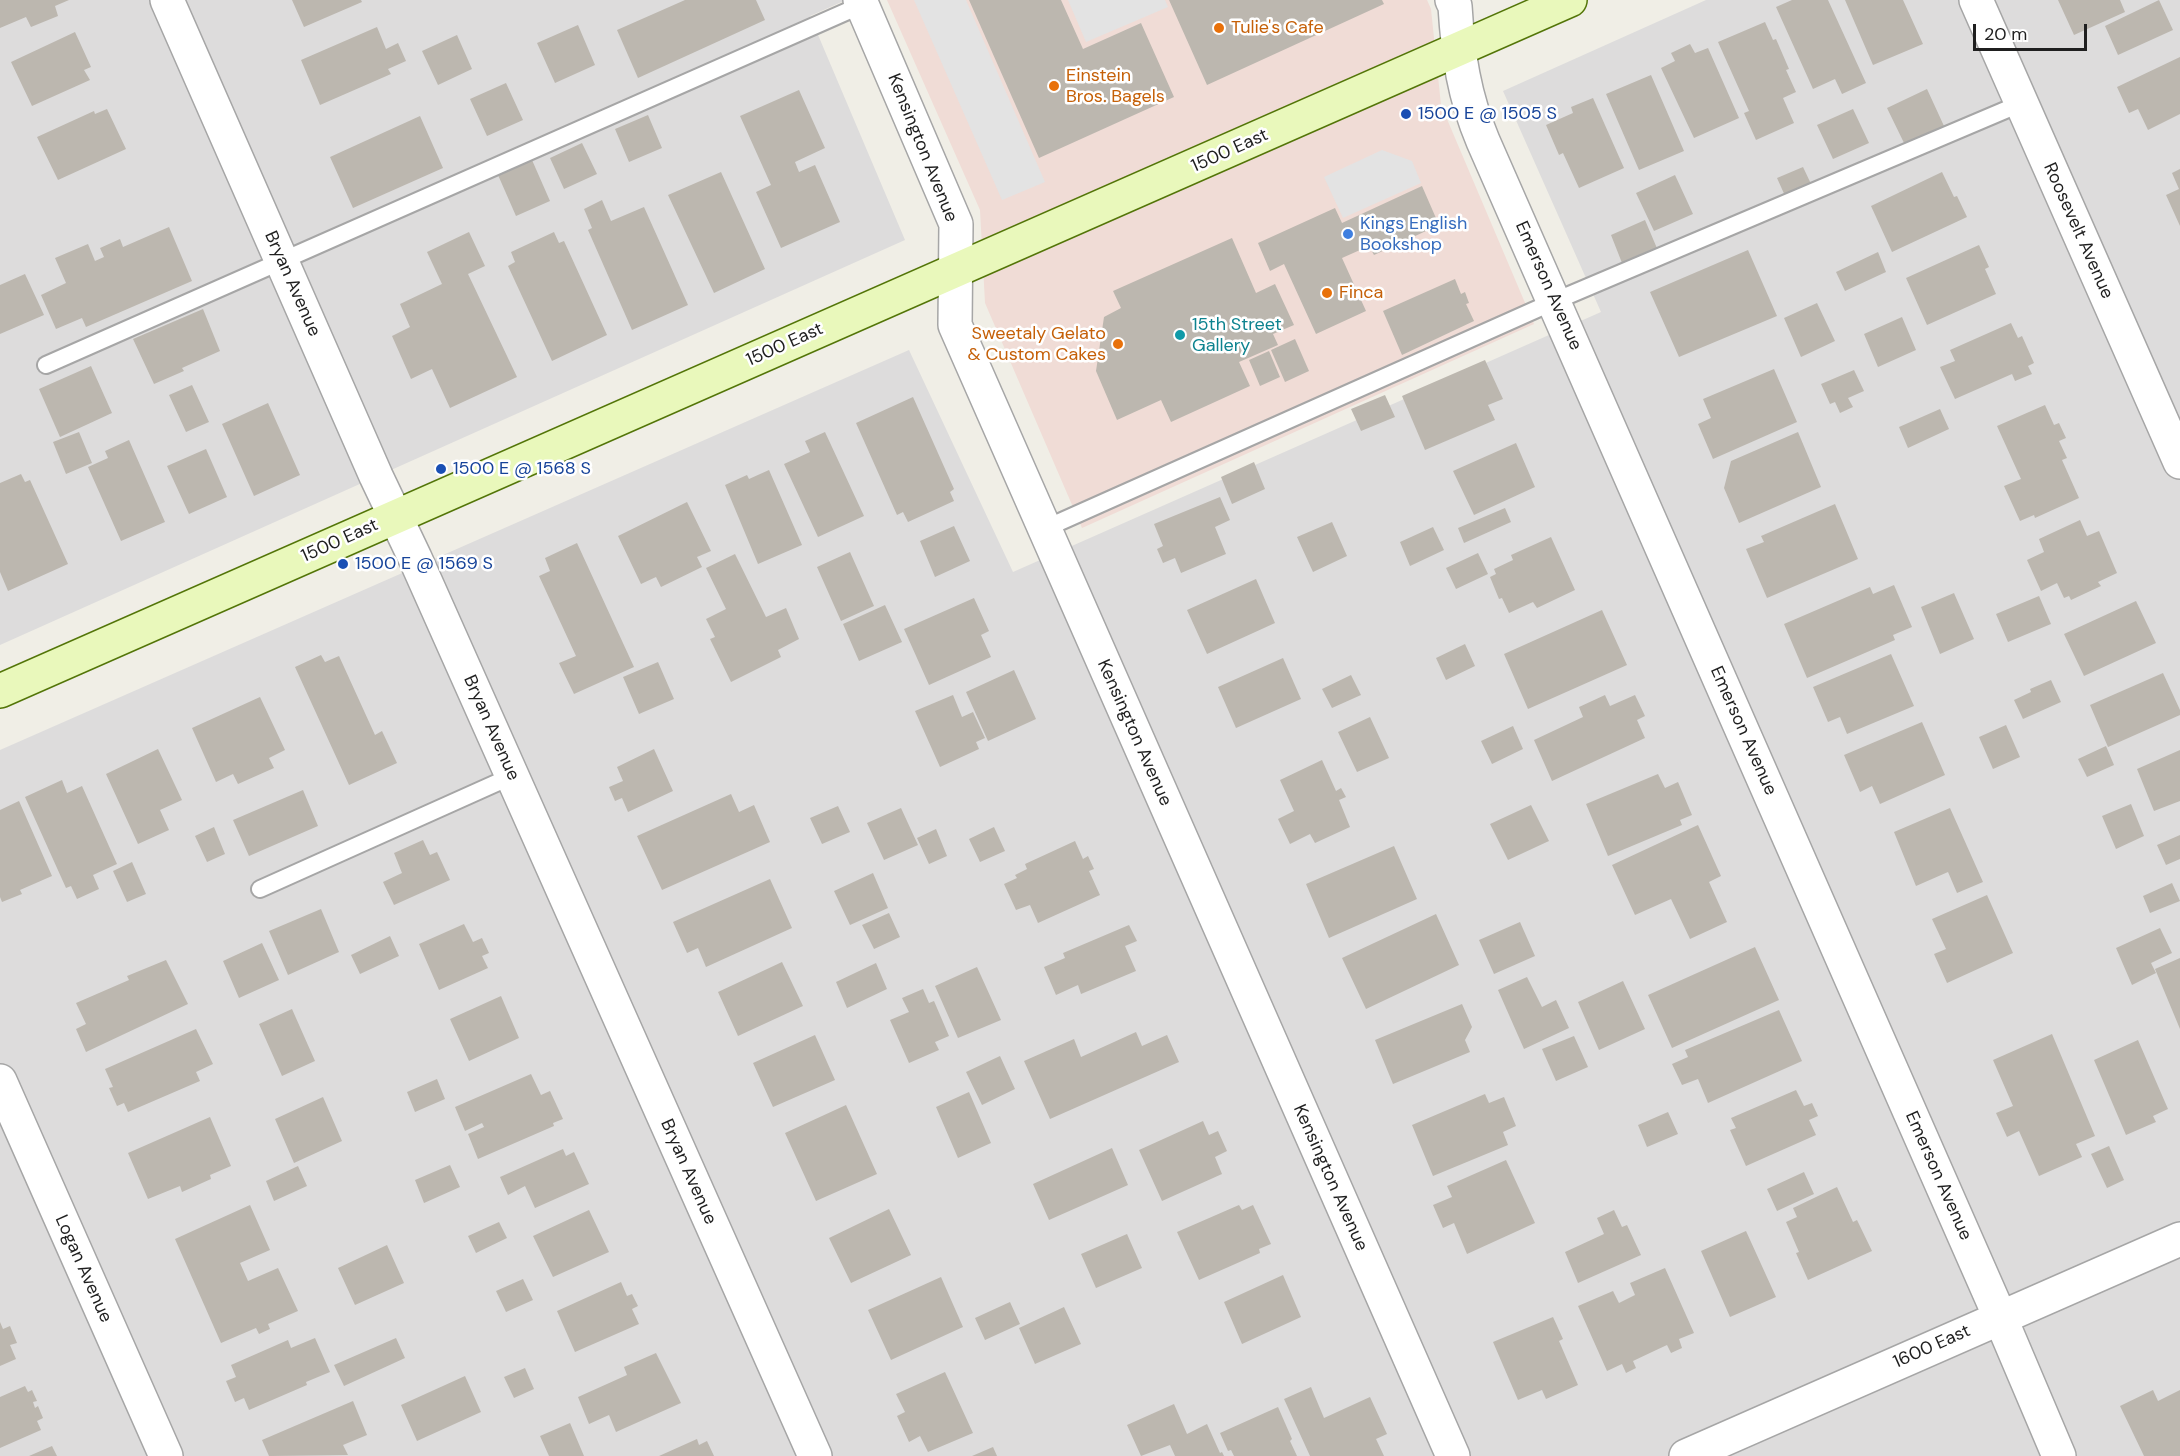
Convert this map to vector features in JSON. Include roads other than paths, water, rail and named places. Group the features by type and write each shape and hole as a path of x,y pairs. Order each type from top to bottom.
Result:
{"street":[{"name":"Bryan Avenue","path":"167,0 815,1456"},
{"name":"Emerson Avenue","path":"1452,0 1455,6 1457,50 1473,118 2059,1456"},
{"name":"1500 East","path":"0,691 1570,0"},
{"name":"Roosevelt Avenue","path":"1976,0 2180,462"},
{"name":"Kensington Avenue","path":"865,1 956,224 955,326 1453,1456"},
{"name":"Logan Avenue","path":"0,1082 166,1456"},
{"name":"1600 East","path":"1686,1456 2180,1239"}],"lane":[{"path":"46,365 865,1"},
{"path":"1044,529 1555,301 2022,103"},
{"path":"260,889 512,776"}],"place":[{"name":"Tulie's Cafe","path":"1219,28"},
{"name":"Einstein Bros. Bagels","path":"1054,86"},
{"name":"1500 E @ 1505 S","path":"1406,114"},
{"name":"Kings English Bookshop","path":"1348,234"},
{"name":"Finca","path":"1327,293"},
{"name":"15th Street Gallery","path":"1180,335"},
{"name":"Sweetaly Gelato & Custom Cakes","path":"1118,344"},
{"name":"1500 E @ 1568 S","path":"441,469"},
{"name":"1500 E @ 1569 S","path":"343,564"}]}
